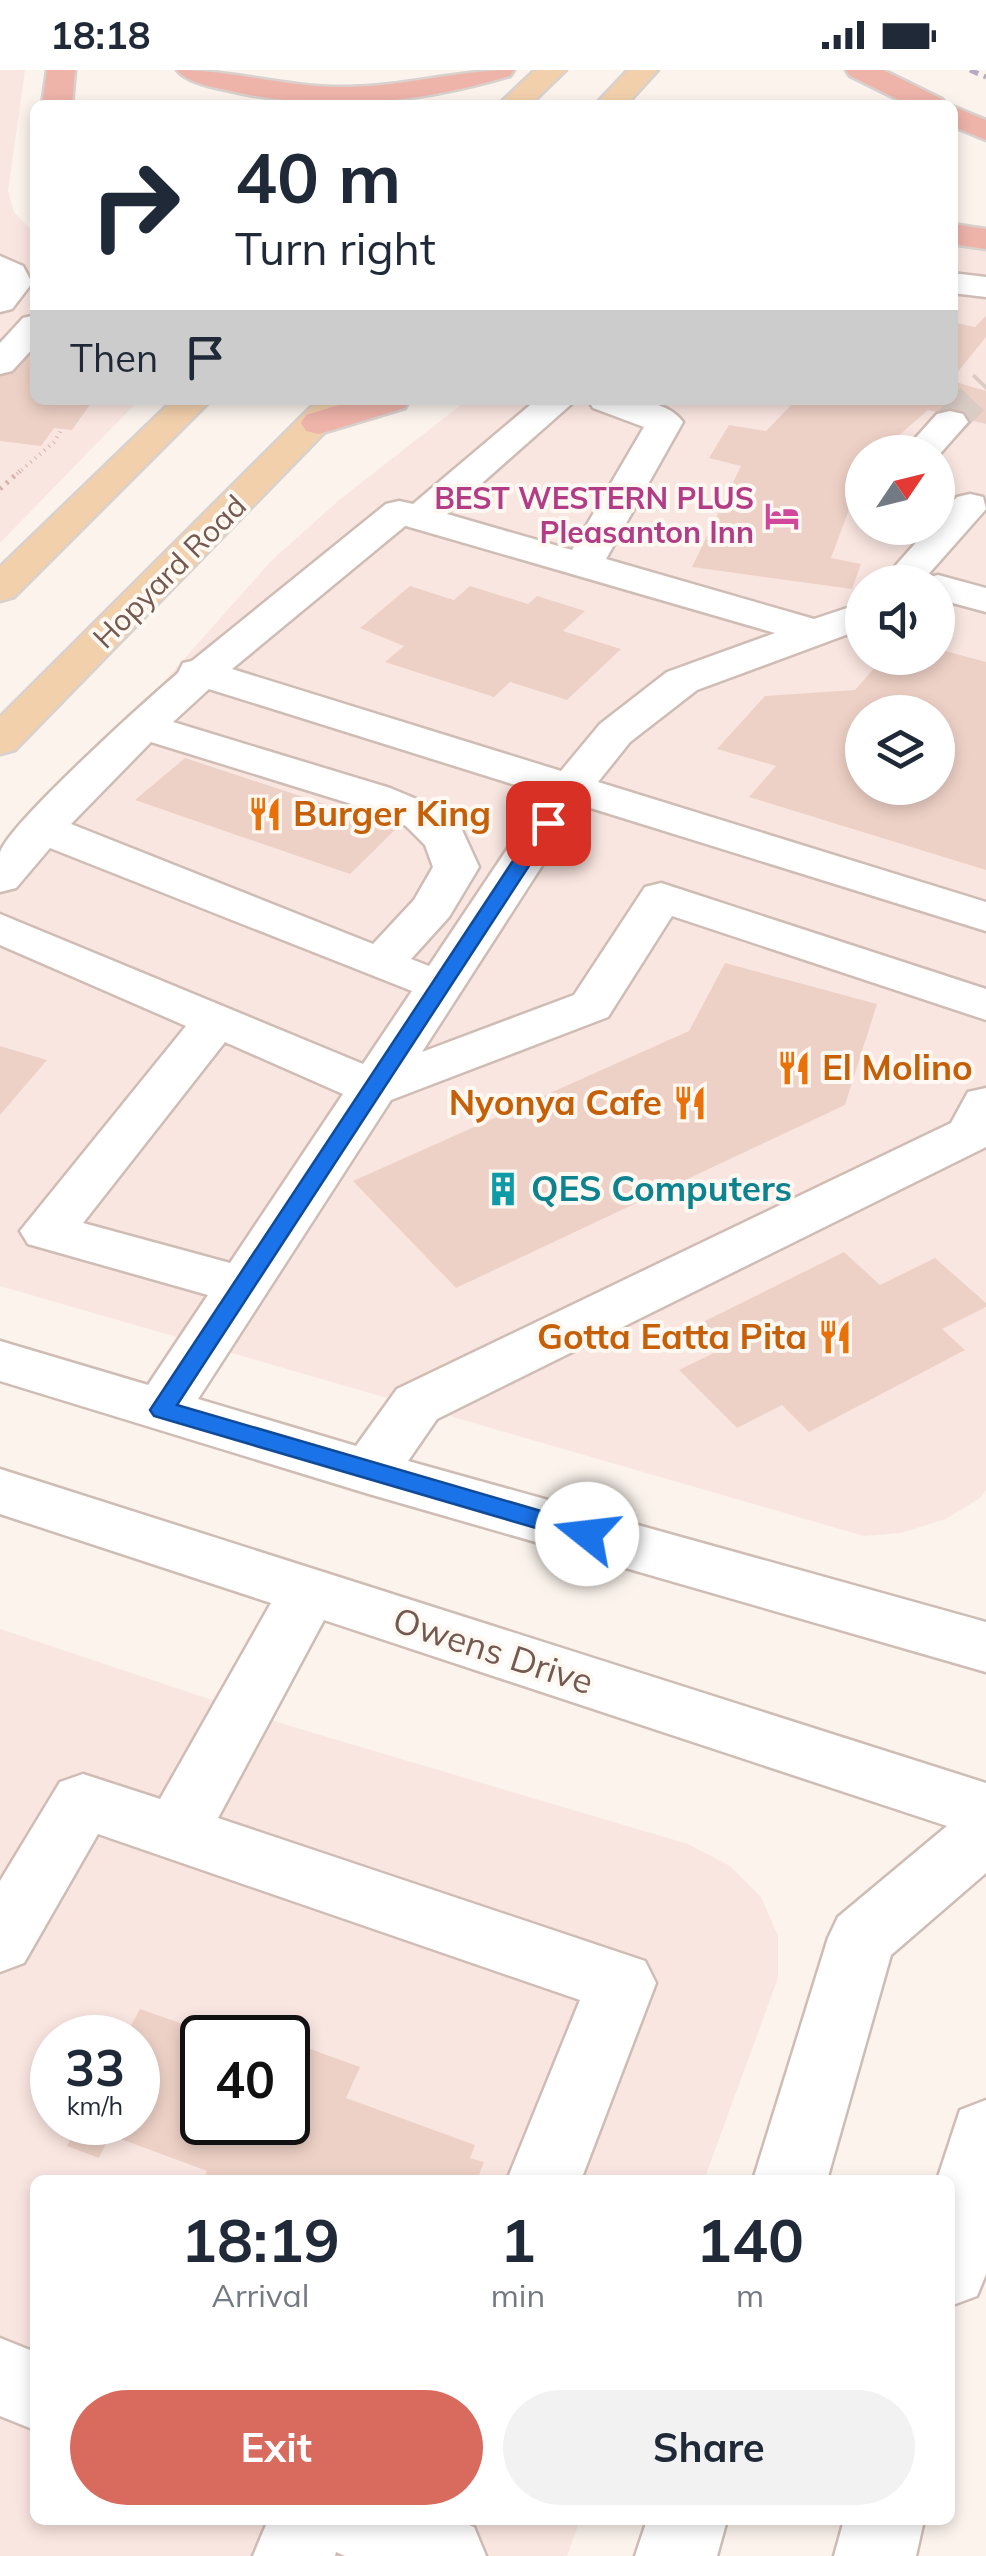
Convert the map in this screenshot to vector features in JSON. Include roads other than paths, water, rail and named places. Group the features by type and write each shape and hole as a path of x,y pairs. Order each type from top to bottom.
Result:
{"highway":[{"path":"58,100 61,70"},
{"path":"192,70 216,80 287,92 352,95 420,89 500,70"},
{"path":"860,70 922,100"},
{"path":"958,118 986,131"},
{"path":"958,235 986,239"},
{"path":"328,412 365,405"}],"main road":[{"path":"518,100 552,70"},
{"path":"615,100 644,70"},
{"path":"0,589 188,405"},
{"name":"Hopyard Road","path":"0,741 328,412"}],"street":[{"path":"0,265 30,264"},
{"path":"0,265 11,272 16,283 0,302"},
{"path":"958,284 986,288"},
{"path":"0,364 30,331"},
{"path":"419,518 552,405"},
{"path":"583,565 665,422 619,405"},
{"path":"937,435 950,422"},
{"path":"930,565 978,507 955,493"},
{"path":"0,878 41,828 198,672 399,512 815,632"},
{"path":"955,592 986,600"},
{"path":"162,1410 569,790 615,733 682,680 845,621"},
{"path":"198,672 986,917"},
{"path":"142,726 374,797 422,818 446,840 456,867 432,907 381,963"},
{"path":"41,828 440,987"},
{"path":"0,928 374,1088 590,1006 660,898 986,1005"},
{"path":"216,1021 47,1231 244,1286"},
{"path":"370,1472 418,1404 971,1134 986,1104"},
{"path":"0,1361 370,1472 986,1648"},
{"name":"Owens Drive","path":"0,1491 986,1811"},
{"path":"176,1832 308,1591"},
{"path":"0,1942 83,1801 621,1982 546,2175"},
{"path":"791,2175 862,1938 986,1833"},
{"path":"955,2251 986,2134"},
{"path":"0,2376 30,2389"},
{"path":"294,2556 308,2525"},
{"path":"676,2556 685,2525"},
{"path":"874,2556 883,2525"}],"tunnel":[{"path":"950,422 986,385"}],"railway":[{"path":"970,70 986,77"}],"place":[{"name":"BEST WESTERN PLUS Pleasanton Inn","path":"782,516"},
{"name":"Burger King","path":"265,814"},
{"name":"El Molino","path":"794,1068"},
{"name":"Nyonya Cafe","path":"690,1103"},
{"name":"QES Computers","path":"503,1189"},
{"name":"Gotta Eatta Pita","path":"835,1337"}]}
